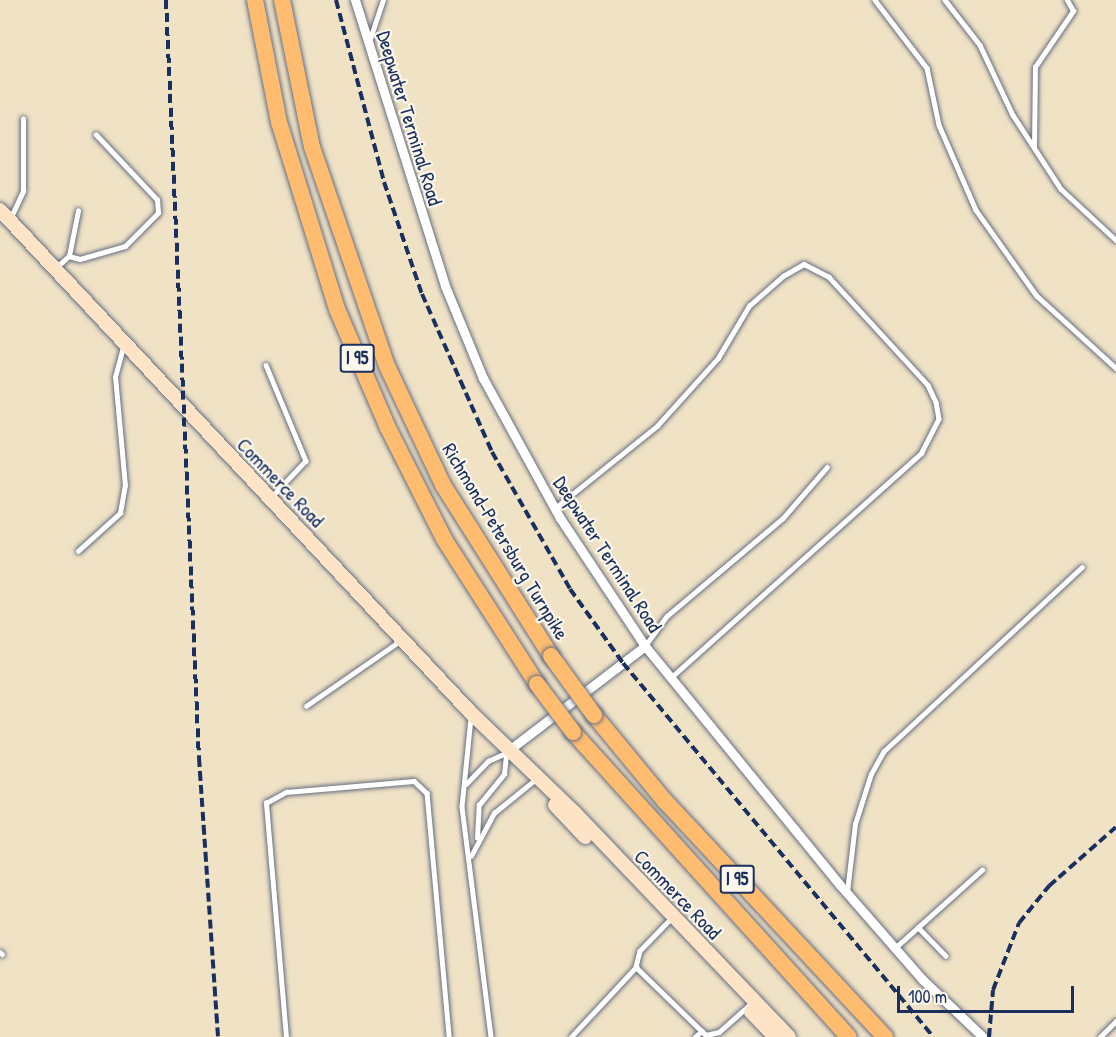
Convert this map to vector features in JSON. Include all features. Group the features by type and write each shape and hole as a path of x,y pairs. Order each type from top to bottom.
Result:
{"highway":[{"name":"I 95","path":"255,0 279,122 337,309 388,428 444,539 537,684 573,732 849,1037"},
{"name":"Richmond-Petersburg Turnpike","path":"282,0 312,147 345,254 387,366 443,485 551,656 594,716 665,801 885,1037"}],"main road":[{"name":"Commerce Road","path":"5,215 507,752 537,778 781,1036"}],"street":[{"name":"Deepwater Terminal Road","path":"355,0 445,286 483,378 555,508 645,646 895,948 983,1037"},
{"path":"507,752 645,646"}],"lane":[{"path":"368,45 383,0"},
{"path":"875,0 927,68 939,126 976,210 1037,296 1116,368"},
{"path":"945,0 980,45 1013,115 1061,189 1116,240"},
{"path":"1034,147 1035,67 1073,11 1067,0"},
{"path":"5,215 23,191 23,119"},
{"path":"69,256 80,259 125,246 158,213 157,200 96,135"},
{"path":"55,269 69,256 78,211"},
{"path":"555,508 657,426 718,358 749,306 783,276 804,264 829,277 928,385 936,402 939,419 922,453 671,678"},
{"path":"78,551 120,513 125,486 115,377 124,344"},
{"path":"266,365 306,461 271,499"},
{"path":"645,646 667,616 783,518 827,467"},
{"path":"847,892 855,824 871,774 884,751 1082,567"},
{"path":"306,706 402,640"},
{"path":"471,713 462,807 491,1037"},
{"path":"466,784 488,761 507,752"},
{"path":"477,840 479,805 504,774 507,752"},
{"path":"470,858 477,840 494,813 537,778"},
{"path":"286,1037 266,803 286,792 414,781 427,793 449,1037"},
{"path":"895,948 982,870"},
{"path":"571,1037 636,967 640,951 670,920"},
{"path":"918,927 946,956"},
{"path":"636,967 706,1035 719,1032 750,1004"},
{"path":"1100,1037 1116,1021"},
{"path":"695,1037 702,1031"}],"railway":[{"path":"166,0 199,758 218,1037"},
{"path":"336,0 384,182 422,294 492,452 570,589 623,663 933,1037"},
{"path":"989,1037 993,990 1019,923 1049,886 1116,827"}]}
